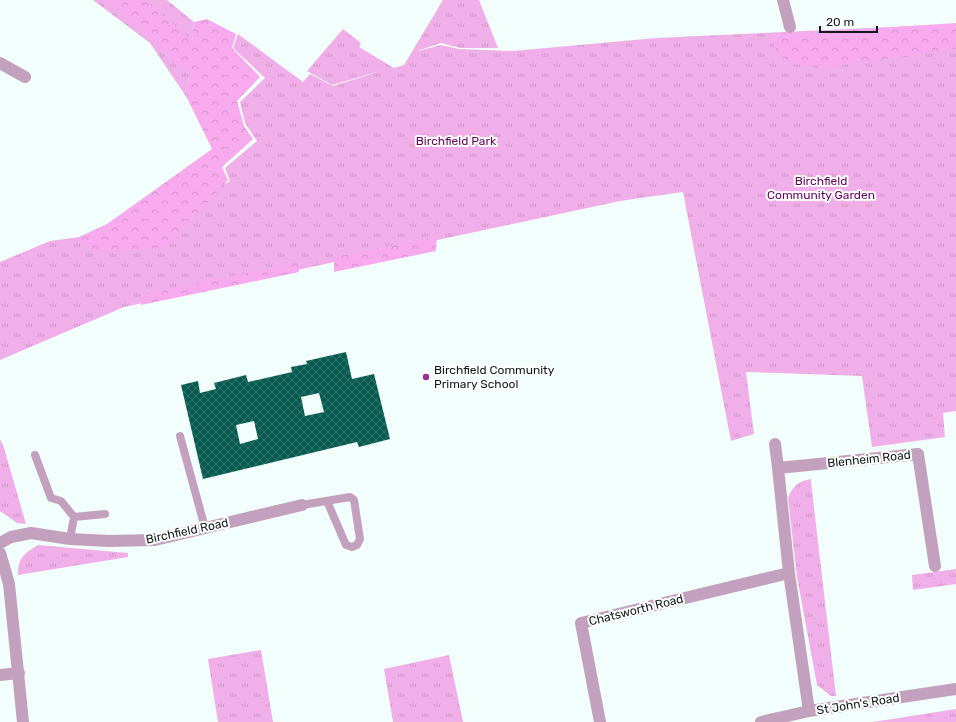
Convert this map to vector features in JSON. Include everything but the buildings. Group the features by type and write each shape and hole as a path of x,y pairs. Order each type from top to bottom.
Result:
{"street":[{"path":"783,0 790,27"},
{"path":"0,63 25,77"},
{"path":"775,444 789,573 809,711"},
{"name":"Blenheim Road","path":"778,468 918,454 935,566"},
{"name":"Birchfield Road","path":"0,543 11,537 31,533 70,539 140,542 155,540 302,505"},
{"path":"0,553 9,584 23,722"},
{"name":"Chatsworth Road","path":"600,722 581,623 789,573"},
{"path":"0,675 19,673"},
{"name":"St John's Road","path":"761,722 809,711 956,689"}],"lane":[{"path":"180,436 204,528"},
{"path":"35,455 51,498 61,502 74,517"},
{"path":"302,505 350,497 354,500 360,539 357,545 352,547 346,545 327,501"},
{"path":"74,517 105,514"},
{"path":"70,539 74,517"}],"green space":[{"path":"93,0 167,0 194,22 187,98 150,43"},
{"path":"104,0 145,0 192,40 194,22 207,19 236,34 232,48 260,77 237,101 244,126 253,139 222,167 228,180 166,248 94,252 79,237 107,224 212,149 187,98 189,75 122,12"},
{"path":"443,0 479,0 498,48 460,48 441,43 414,52 441,45 459,49 513,51 656,38 956,24 956,411 943,413 945,437 872,447 862,376 746,372 754,434 731,441 683,192 620,201 124,307 0,360 0,262 50,241 109,233 199,199 230,181 225,168 257,141 245,123 240,102 265,78 233,48 238,34 303,82 310,74 333,86 384,70 332,85 307,71 343,29 361,43 359,47 394,68 404,65"},
{"path":"956,23 956,49 820,68 789,63 776,51 772,35"},
{"path":"437,237 436,251 334,272 334,257"},
{"path":"298,263 299,272 141,305 142,294"},
{"path":"0,439 26,524 17,523 0,511"},
{"path":"811,479 836,696 831,696 817,685 797,577 788,498 796,485"},
{"path":"38,545 128,553 128,557 18,575 19,564 23,557"},
{"path":"956,569 956,584 913,590 912,575"},
{"path":"261,650 273,722 218,722 208,659"},
{"path":"449,655 463,722 393,722 384,669"},
{"path":"956,709 956,722 873,722"}],"place":[{"name":"Birchfield Community Primary School","path":"426,377"}],"park label":[{"name":"Birchfield Park","path":"456,141"},
{"name":"Birchfield Community Garden","path":"821,188"}]}
